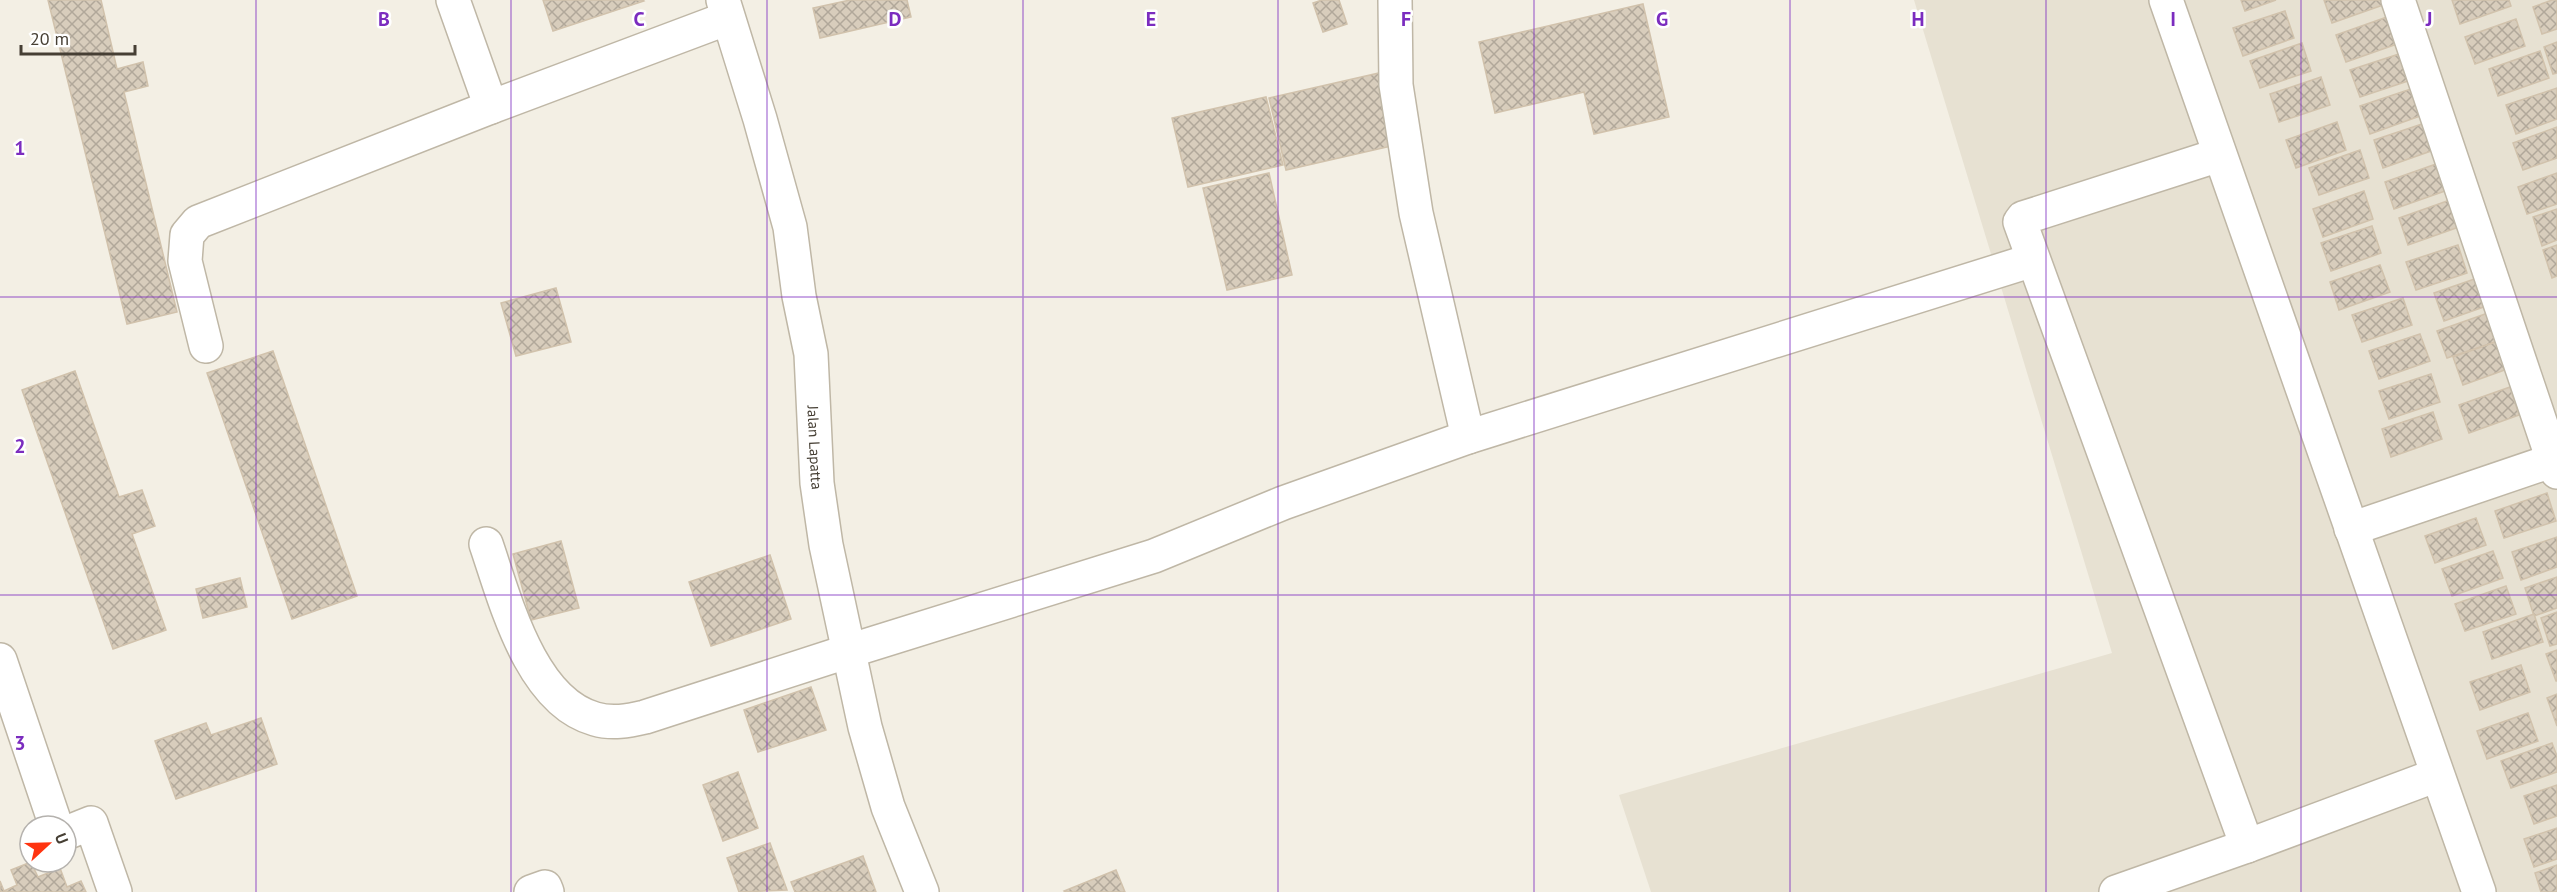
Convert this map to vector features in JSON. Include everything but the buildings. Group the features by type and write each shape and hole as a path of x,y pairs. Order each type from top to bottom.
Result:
{"street":[{"path":"453,0 491,107"},
{"path":"1395,0 1396,85 1416,213 1468,437"},
{"path":"2166,0 2479,892"},
{"path":"2351,529 2556,464 2398,0"},
{"path":"206,346 185,261 187,235 198,222 491,107 725,9"},
{"name":"Jalan Lapatta","path":"725,9 760,119 790,227 799,296 811,354 817,483 825,545 865,727 888,807 922,892"},
{"path":"2220,155 2023,218 2020,222 2247,846"},
{"path":"486,544 512,619 537,672 557,696 575,710 594,719 619,722 645,717 1155,556 1283,503 1468,437 2033,260"},
{"path":"0,660 52,814"},
{"path":"2116,892 2437,775"},
{"path":"78,828 91,823 115,892"},
{"path":"531,892 545,887 547,892"}],"shaded area":[{"path":"1914,0 2557,0 2557,892 1651,892 1619,795 2112,653"}]}
